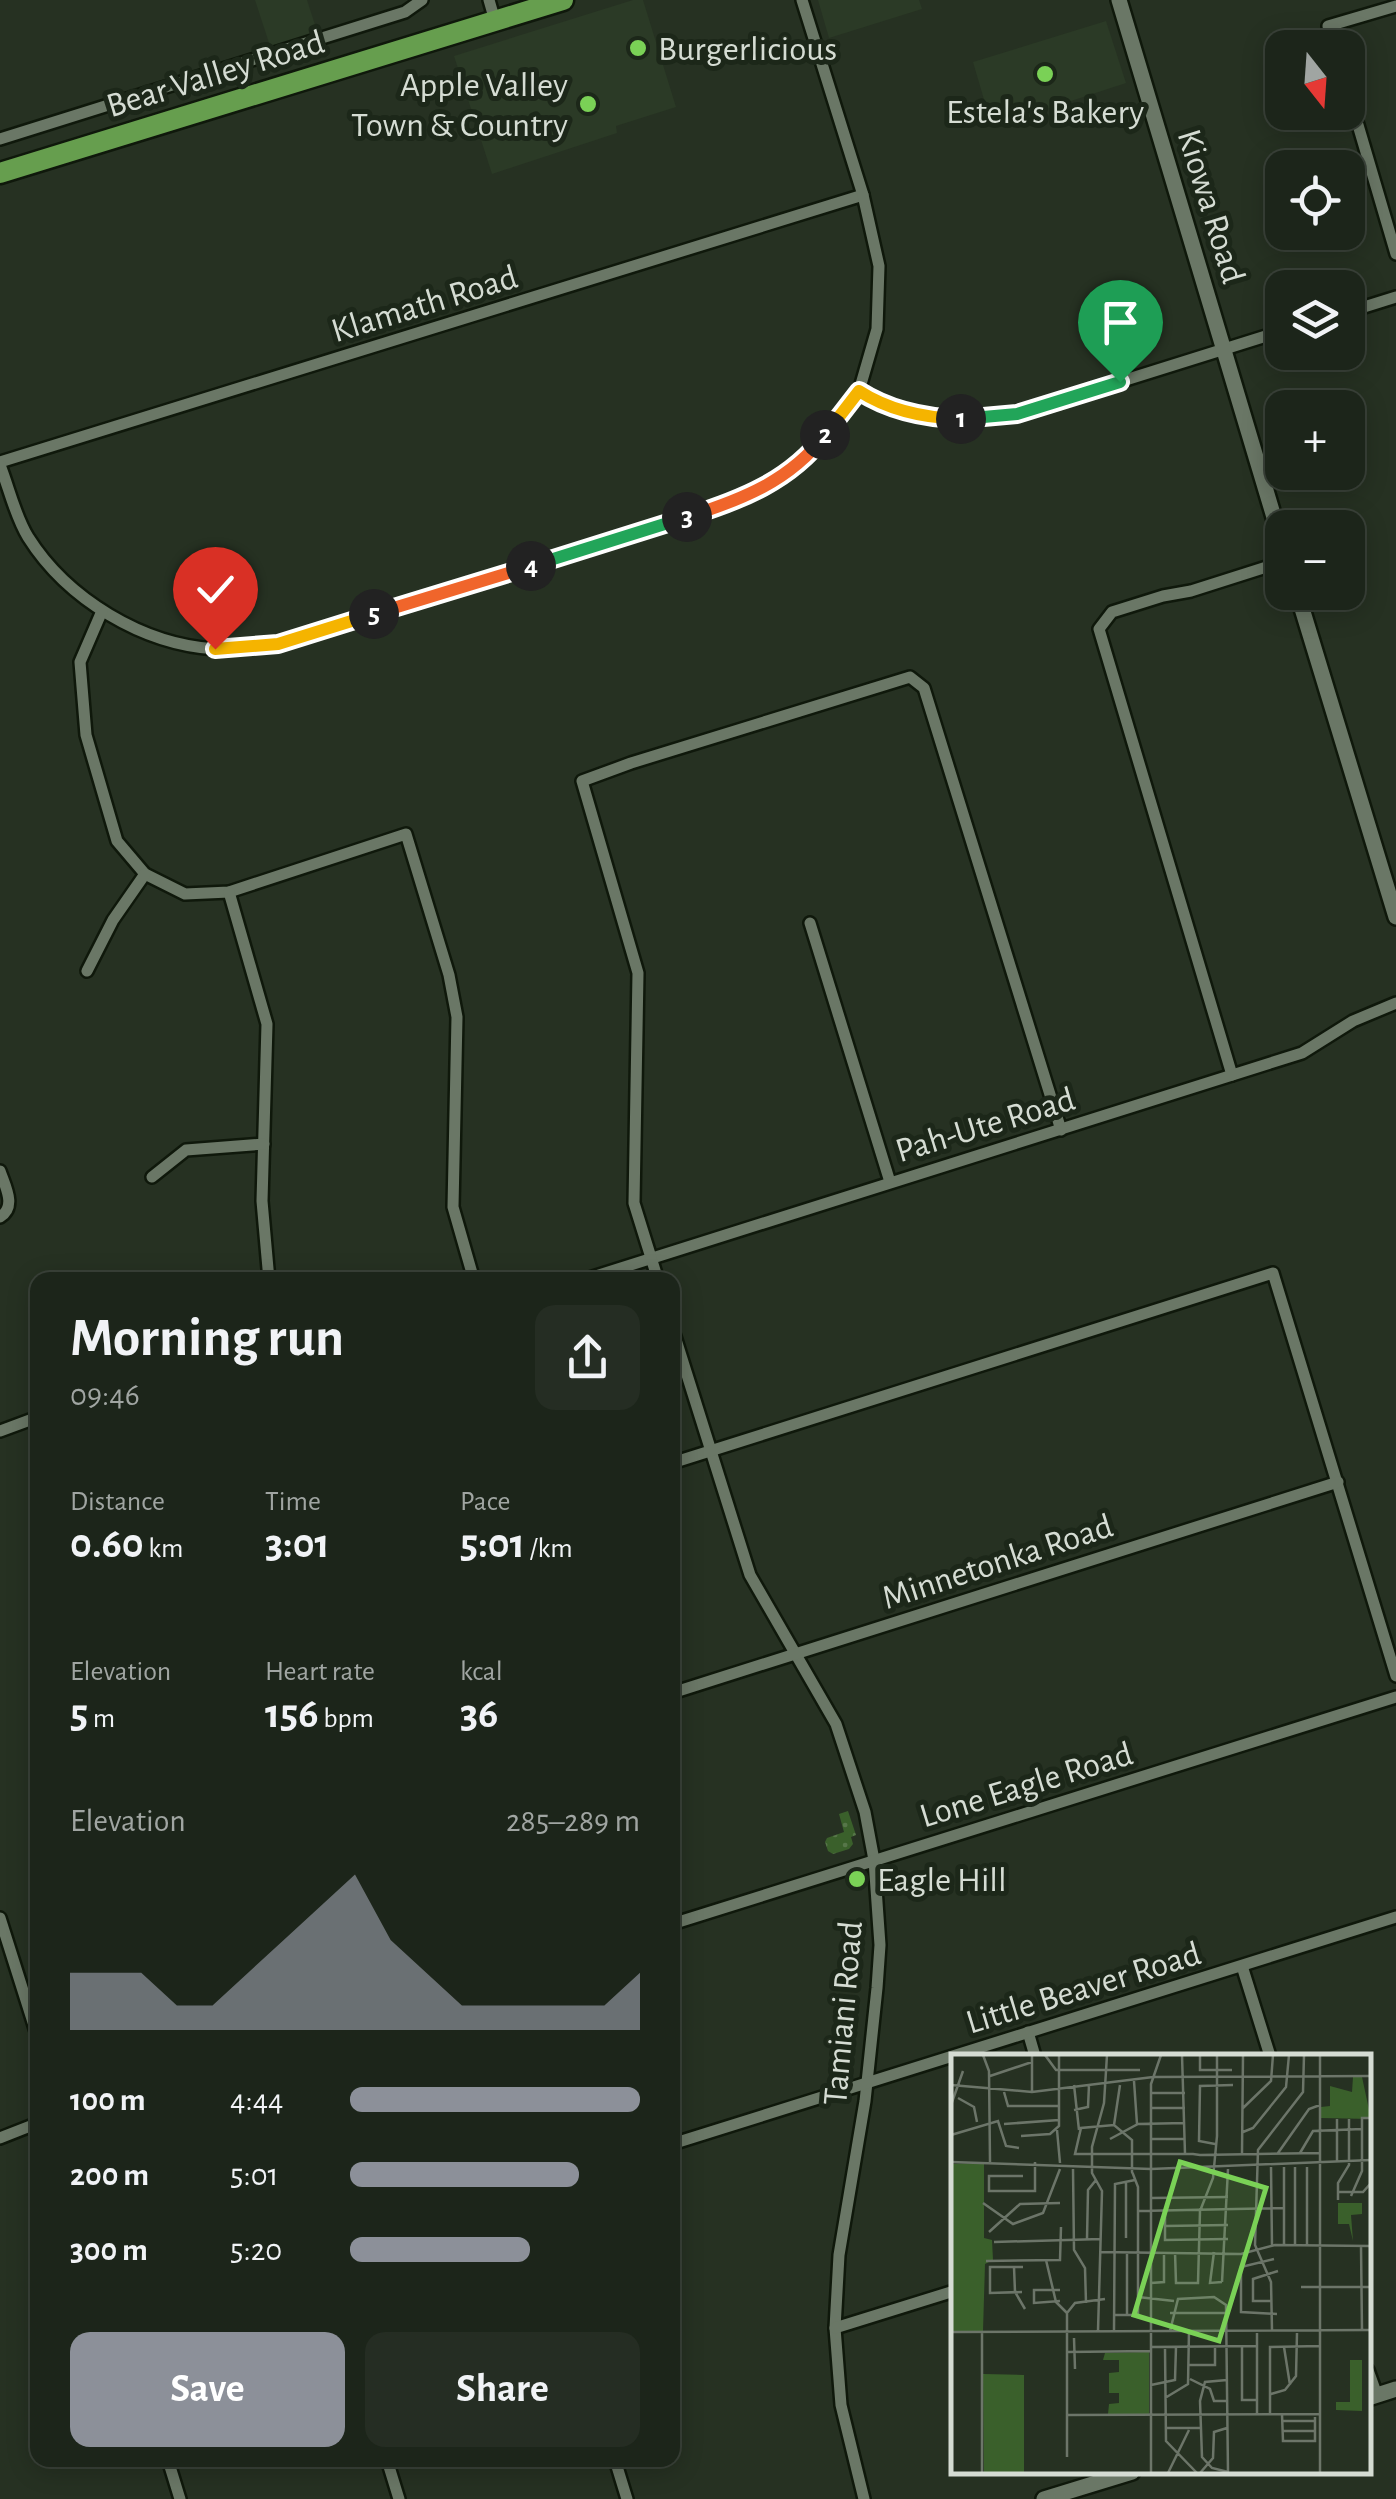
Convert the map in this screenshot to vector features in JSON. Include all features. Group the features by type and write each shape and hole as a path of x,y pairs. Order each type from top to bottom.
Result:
{"main road":[{"name":"Bear Valley Road","path":"0,173 492,10 563,0"}],"street":[{"path":"0,139 404,12 422,0"},
{"path":"0,463 28,536 64,581 102,611 152,635 215,649 278,644 692,516 764,489 816,448 859,391 877,330 879,266 863,195 802,0"},
{"name":"Kiowa Road","path":"1119,0 1272,510"},
{"path":"1329,30 1328,26 1396,6"},
{"path":"1359,130 1396,254"},
{"name":"Klamath Road","path":"0,463 863,195"},
{"path":"1365,307 1396,297"},
{"path":"859,391 878,403 930,418 978,420 1017,414 1265,336"},
{"path":"1232,1075 1098,629 1112,612 1265,568"},
{"path":"1302,610 1396,918"},
{"path":"102,611 80,662 86,735 117,841 145,874 185,894 229,892 406,834 449,975 456,1017 454,1207 472,1272"},
{"path":"655,1272 634,1202 638,973 582,781 630,762 910,677 924,688 1061,1130"},
{"path":"88,971 113,920 145,874"},
{"path":"229,892 267,1024 262,1200 268,1272"},
{"path":"810,923 890,1182"},
{"name":"Pah-Ute Road","path":"608,1272 1302,1053 1353,1021 1396,1003"},
{"path":"152,1178 186,1150 264,1144"},
{"path":"0,1171 10,1203 3,1215"},
{"path":"680,1461 1273,1272 1396,1676"},
{"name":"Tamiani Road","path":"680,1352 750,1575 798,1654 842,1740 865,1812 874,1860 880,1945 867,2083 838,2255 835,2328 841,2406 864,2499"},
{"path":"0,1430 30,1419"},
{"name":"Minnetonka Road","path":"680,1691 1338,1482"},
{"name":"Lone Eagle Road","path":"680,1921 1396,1697"},
{"name":"Little Beaver Road","path":"959,2054 1396,1917"},
{"path":"0,1918 30,2013"},
{"path":"1242,1966 1269,2054"},
{"path":"1028,2032 1034,2054"},
{"name":"Little Beaver Road","path":"680,2141 951,2056"},
{"path":"0,2138 30,2126"},
{"path":"835,2328 951,2292"},
{"path":"1372,2397 1396,2390"},
{"path":"170,2467 180,2499"},
{"path":"389,2467 399,2499"},
{"path":"617,2467 627,2499"},
{"path":"1044,2499 1125,2474"}],"shaded area":[{"path":"255,0 307,0 317,31 270,46"},
{"path":"643,0 676,107 616,126 617,133 492,174 454,56"},
{"path":"818,0 919,0 922,9 829,38"},
{"path":"1106,21 1126,83 992,127 973,62"}],"green space":[{"path":"848,1811 856,1835 851,1837 853,1844 833,1854 825,1842 844,1832 839,1814"}],"place":[{"name":"Burgerlicious","path":"638,48"},
{"name":"Estela's Bakery","path":"1045,74"},
{"name":"Apple Valley Town & Country","path":"588,104"},
{"name":"Eagle Hill","path":"857,1879"}],"route":[{"path":"215,649 278,644 729,504 764,489 791,470 816,448 859,391 878,403 930,418 978,420 1017,414 1120,382"}]}
